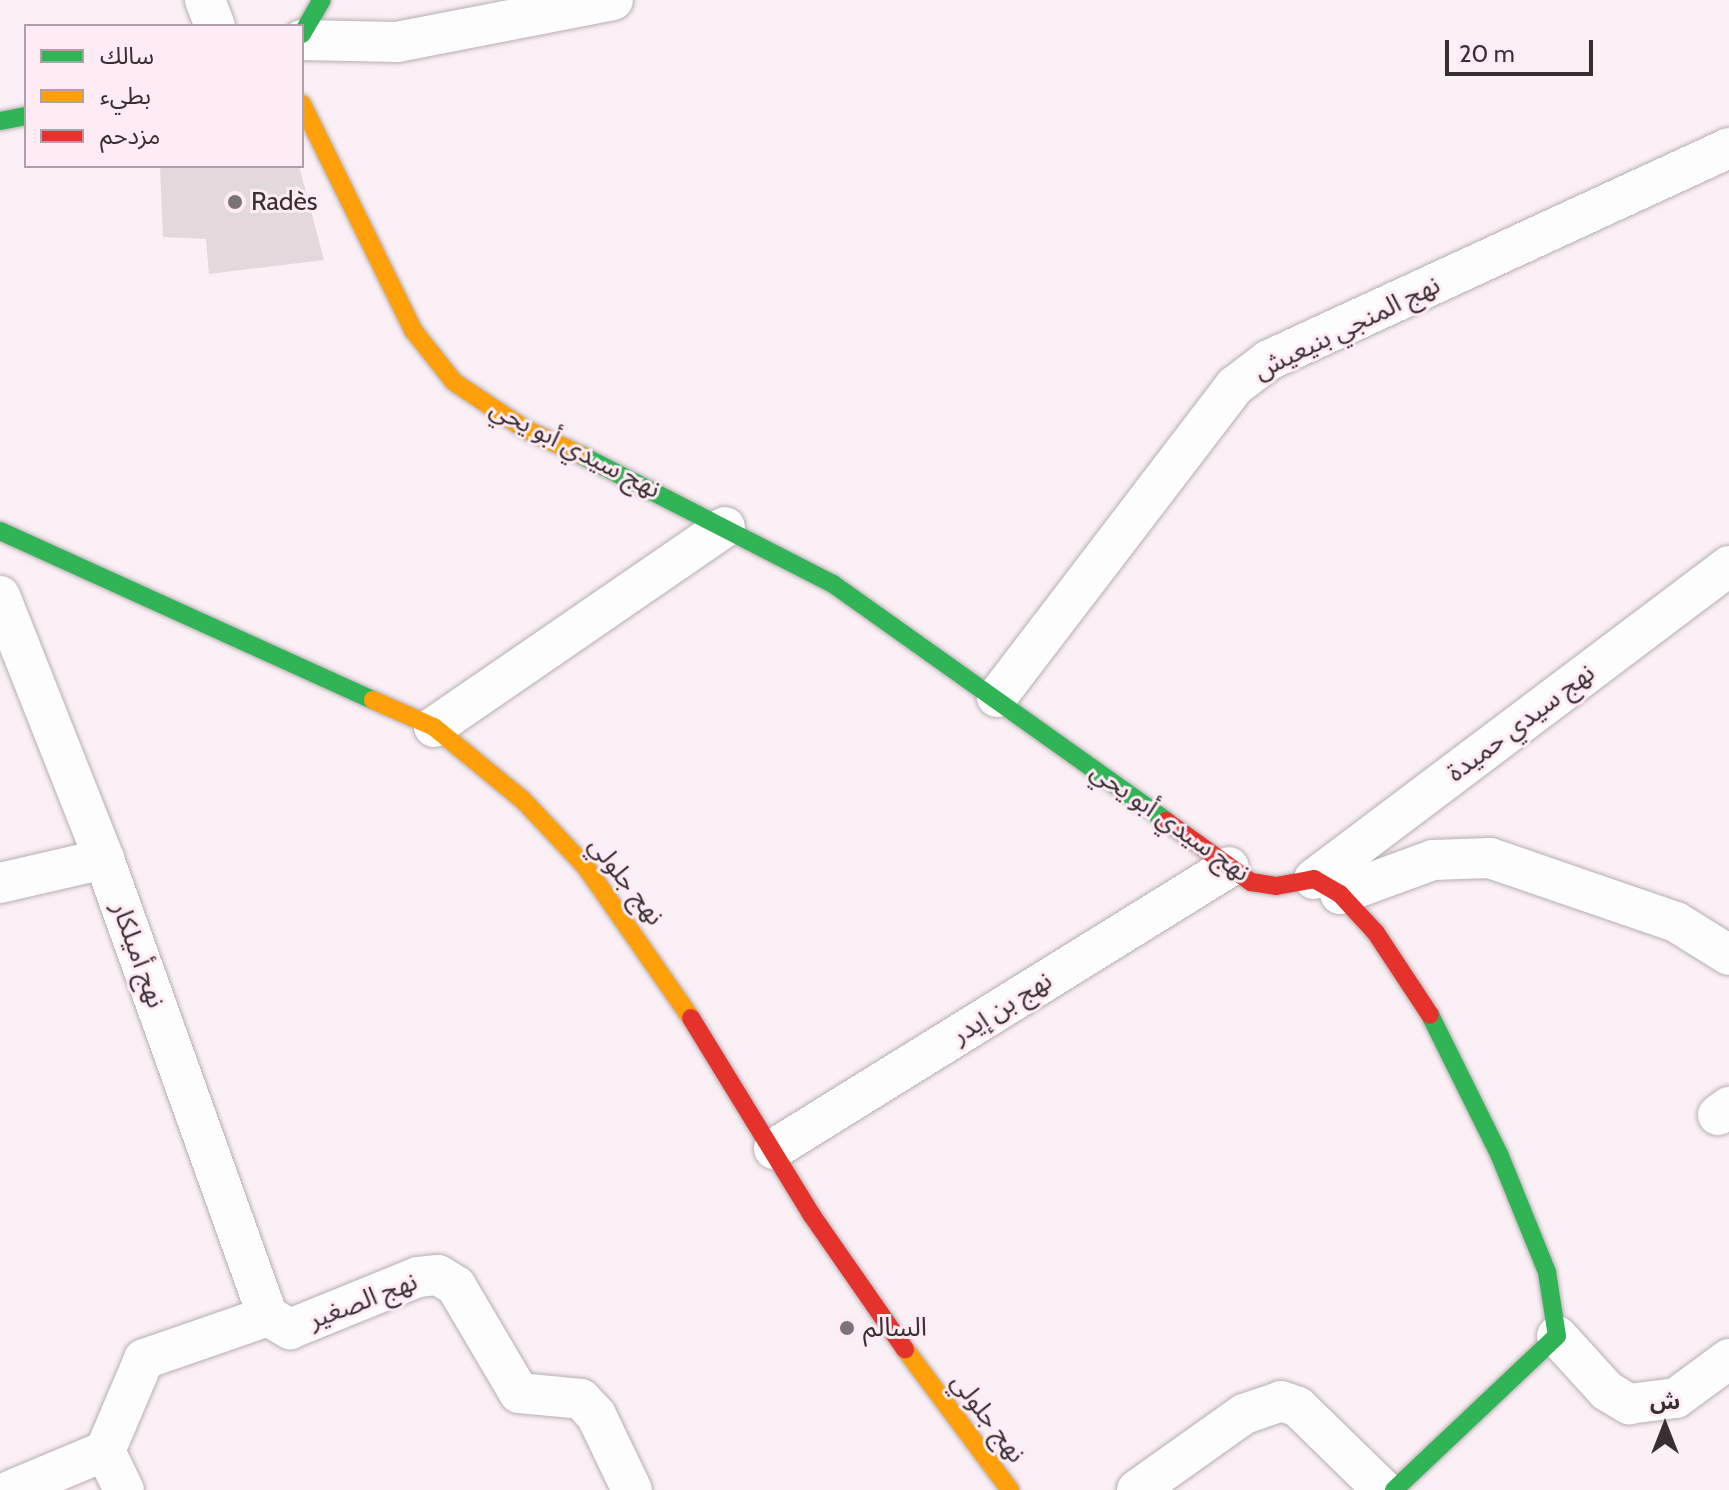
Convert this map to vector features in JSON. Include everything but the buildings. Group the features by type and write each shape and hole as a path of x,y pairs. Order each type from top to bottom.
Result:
{"street":[{"path":"205,0 214,24"},
{"path":"304,31 322,0"},
{"path":"304,40 397,42 502,9 613,0"},
{"name":"نهج سيدي أبو يحي","path":"304,108 413,330 454,382 525,429 833,584 997,697 1251,882 1276,886 1327,886"},
{"path":"0,121 24,116"},
{"name":"نهج المنجي بنيعيش","path":"997,697 1246,377 1269,360 1729,148"},
{"path":"434,727 725,527"},
{"name":"نهج جلولي","path":"0,531 434,727 523,800 586,867 659,965 811,1214 955,1420 1010,1490"},
{"name":"نهج سيدي حميدة","path":"1327,886 1729,566"},
{"name":"نهج أميلكار","path":"0,596 104,859 268,1316"},
{"path":"1327,886 1433,860 1490,858 1676,922 1729,955"},
{"path":"0,883 104,859"},
{"name":"نهج بن إيدر","path":"774,1149 1229,867"},
{"path":"1327,886 1376,933 1443,1035 1547,1272 1557,1336 1607,1391 1629,1404 1676,1398 1729,1359"},
{"name":"نهج الصغير","path":"268,1316 290,1329 418,1277 438,1275 456,1286 519,1393 581,1399 596,1415 632,1490"},
{"path":"12,1490 105,1451 144,1359 268,1316"},
{"path":"1394,1490 1557,1336"},
{"path":"1137,1490 1244,1414 1281,1401 1298,1407 1383,1490"},
{"path":"105,1451 124,1490"}],"traffic: fast":[{"path":"304,31 322,0"},
{"path":"0,121 24,116"},
{"path":"581,455 833,584 1166,821"},
{"path":"0,531 373,700"},
{"path":"1394,1490 1557,1336 1547,1272 1499,1154 1430,1015"}],"traffic: slow":[{"path":"304,108 413,330 454,382 525,429 581,455"},
{"path":"373,700 434,727 523,800 586,867 691,1018"},
{"path":"905,1349 1010,1490"}],"traffic: jam":[{"path":"1166,821 1251,882 1276,886 1314,879 1340,894 1376,933 1430,1015"},
{"path":"691,1018 811,1214 905,1349"}],"place":[{"name":"Radès","path":"235,202"},
{"name":"السالم","path":"847,1328"}]}
